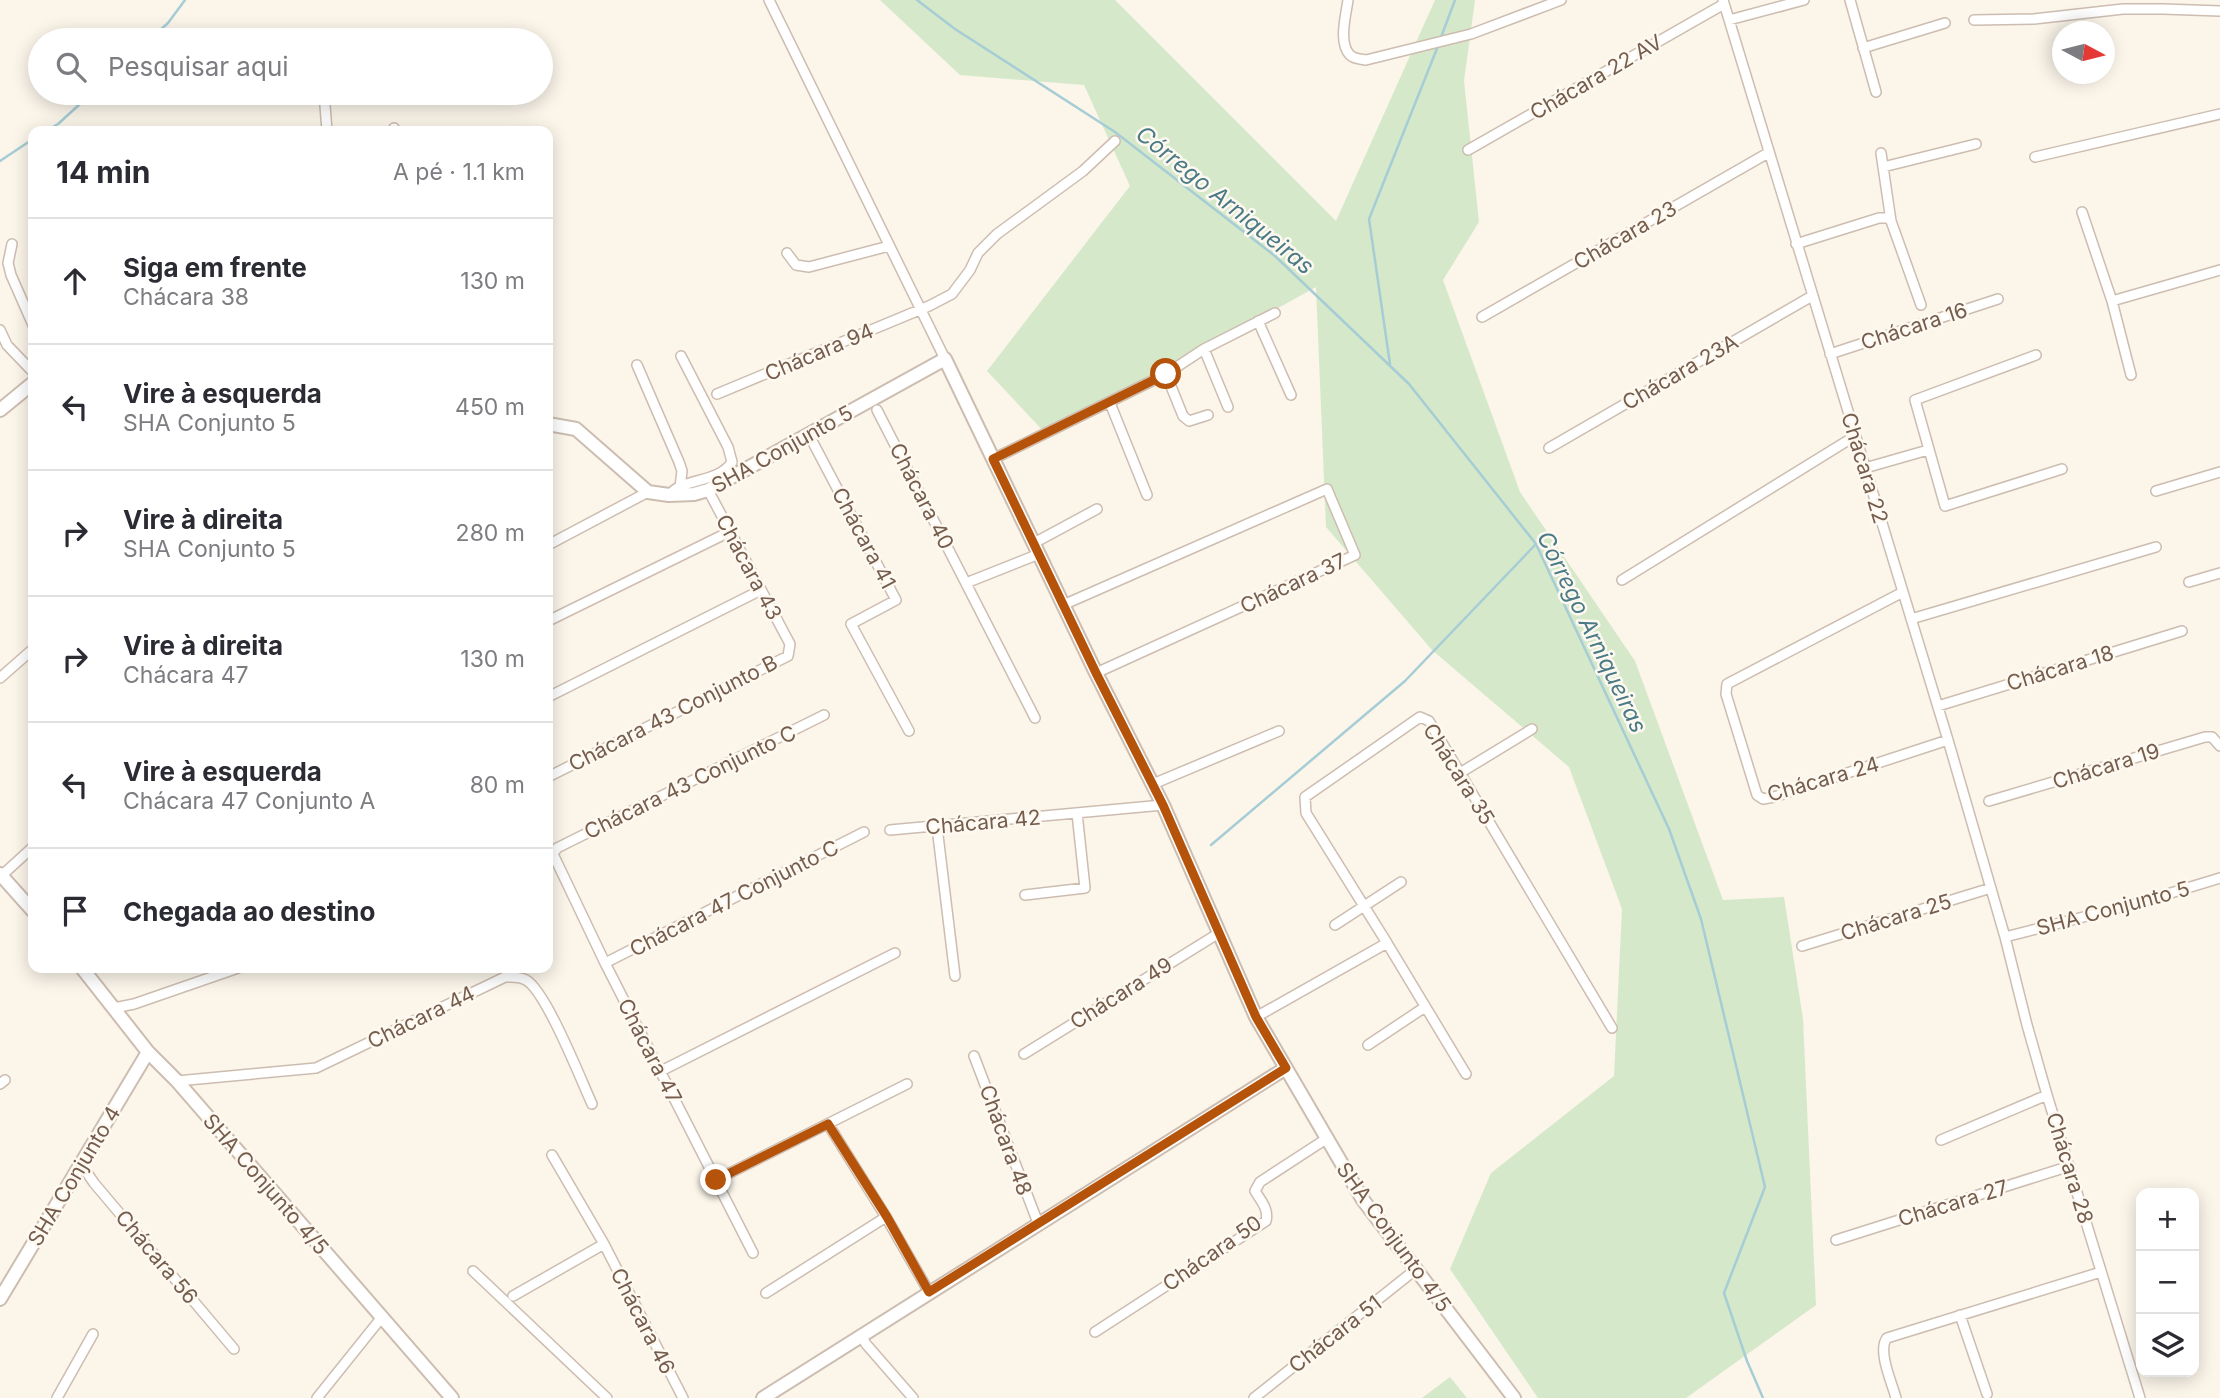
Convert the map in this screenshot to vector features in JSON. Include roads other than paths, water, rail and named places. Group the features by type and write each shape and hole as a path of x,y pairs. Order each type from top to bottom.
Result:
{"street":[{"path":"763,1398 1286,1068 1256,1017 1153,784 1096,673 769,0"},
{"path":"1348,0 1343,42 1348,54 1353,58 1366,60 1471,34 1561,0"},
{"path":"1729,20 1804,0"},
{"path":"1850,0 1876,92"},
{"name":"Chácara 22","path":"1723,2 2006,937"},
{"name":"Chácara 22 AV","path":"1468,150 1723,2"},
{"path":"1974,20 2034,19 2123,9 2220,11"},
{"path":"1863,48 1945,23"},
{"path":"325,105 327,126"},
{"path":"2035,157 2220,114"},
{"name":"Chácara 94","path":"717,394 952,294 970,270 978,253 997,234 1083,171 1115,141"},
{"path":"1883,167 1976,144"},
{"name":"Chácara 23","path":"1482,317 1768,153"},
{"path":"1881,153 1891,221 1921,305"},
{"path":"2081,212 2112,301 2131,375"},
{"path":"1796,244 1879,218 1888,218 1891,221"},
{"path":"12,244 8,263 28,314"},
{"path":"788,253 796,265 809,267 889,246"},
{"path":"2112,301 2220,270"},
{"name":"Chácara 23A","path":"1549,448 1812,296"},
{"name":"Chácara 16","path":"1830,354 1998,299"},
{"path":"993,459 1166,374 1204,349 1275,313"},
{"path":"1258,321 1291,395"},
{"path":"0,330 7,345 28,367"},
{"path":"1204,349 1228,407"},
{"path":"2036,355 1915,400 1945,506 2062,469"},
{"path":"669,495 680,486 716,475 732,462 681,356"},
{"name":"SHA Conjunto 5","path":"648,492 669,495 694,494 708,490 945,359"},
{"path":"637,365 679,462 682,471 680,486"},
{"path":"1166,374 1183,416 1189,421 1208,415"},
{"path":"0,410 28,387"},
{"path":"1111,402 1147,495"},
{"name":"Chácara 40","path":"877,410 1035,718"},
{"path":"553,425 576,429 648,492 553,542"},
{"name":"Chácara 41","path":"809,435 896,600 851,624 909,731"},
{"path":"1622,580 1855,436"},
{"path":"1865,468 1928,450"},
{"path":"2156,491 2220,472"},
{"name":"Chácara 37","path":"1063,605 1327,489 1354,555 1096,673"},
{"name":"Chácara 43","path":"708,490 790,644"},
{"path":"966,583 1036,549 1097,509"},
{"path":"553,619 731,531"},
{"path":"1910,619 2156,547"},
{"path":"2189,582 2220,573"},
{"path":"553,694 761,590"},
{"name":"Chácara 24","path":"1903,592 1727,684 1726,694 1759,797 1768,799 1948,740"},
{"name":"Chácara 18","path":"1938,706 2182,631"},
{"name":"Chácara 43 Conjunto B","path":"553,774 788,656 790,644"},
{"path":"0,678 28,653"},
{"name":"Chácara 43 Conjunto C","path":"557,848 824,715"},
{"name":"Chácara 35","path":"1466,1074 1306,813 1305,796 1420,717 1429,721 1612,1028"},
{"path":"1460,773 1532,729"},
{"path":"1153,784 1279,731"},
{"name":"Chácara 19","path":"1989,801 2205,737 2212,737 2220,746"},
{"name":"Chácara 42","path":"890,830 1163,805"},
{"path":"1025,895 1085,888 1077,813"},
{"path":"937,827 955,976"},
{"name":"Chácara 47 Conjunto C","path":"605,963 864,832"},
{"name":"Chácara 47","path":"557,848 553,858 753,1253"},
{"path":"28,852 1,876 28,906"},
{"name":"SHA Conjunto 5","path":"2006,937 2138,903 2220,878"},
{"path":"1335,925 1401,882"},
{"name":"Chácara 25","path":"1802,946 1991,888"},
{"name":"Chácara 49","path":"1024,1054 1219,933"},
{"name":"Chácara 28","path":"2006,937 2020,1000 2047,1095 2140,1398"},
{"path":"1256,1017 1387,943"},
{"path":"661,1071 895,953"},
{"name":"SHA Conjunto 4/5","path":"86,973 148,1052 177,1081 452,1398"},
{"path":"114,1007 134,1004 224,973"},
{"name":"Chácara 44","path":"177,1081 316,1068 505,978 518,977 529,982 559,1029 592,1104"},
{"path":"1368,1045 1426,1007"},
{"name":"SHA Conjunto 4","path":"2,1291 148,1052"},
{"name":"Chácara 48","path":"974,1056 1038,1223"},
{"name":"SHA Conjunto 4/5","path":"1286,1068 1363,1200 1514,1398"},
{"path":"716,1180 907,1084"},
{"path":"1941,1140 2047,1095"},
{"path":"828,1124 887,1217 929,1292"},
{"name":"Chácara 50","path":"1095,1332 1266,1221 1265,1206 1255,1191 1256,1187 1326,1139"},
{"name":"Chácara 46","path":"552,1155 604,1244 683,1398"},
{"name":"Chácara 56","path":"81,1164 234,1349"},
{"name":"Chácara 27","path":"1836,1240 2070,1166"},
{"path":"766,1293 887,1217"},
{"name":"Chácara 46","path":"513,1296 604,1244"},
{"name":"Chácara 51","path":"1254,1398 1415,1270"},
{"path":"473,1272 607,1398"},
{"path":"1896,1398 1883,1353 1885,1340 2101,1272"},
{"path":"1959,1315 1987,1394"},
{"path":"317,1398 382,1317"},
{"path":"57,1398 93,1334"},
{"path":"861,1335 913,1398"}],"waterway":[{"path":"162,28 185,0"},
{"name":"Córrego Arniqueiras","path":"917,0 955,29 1115,132 1275,256 1409,384 1536,544 1669,829 1701,919 1765,1187 1724,1293 1747,1361 1763,1398"},
{"path":"1440,40 1455,0"},
{"path":"1390,364 1369,219 1438,46"},
{"path":"55,126 79,105"},
{"path":"0,161 28,142"},
{"path":"1211,845 1405,681 1536,544"}]}
